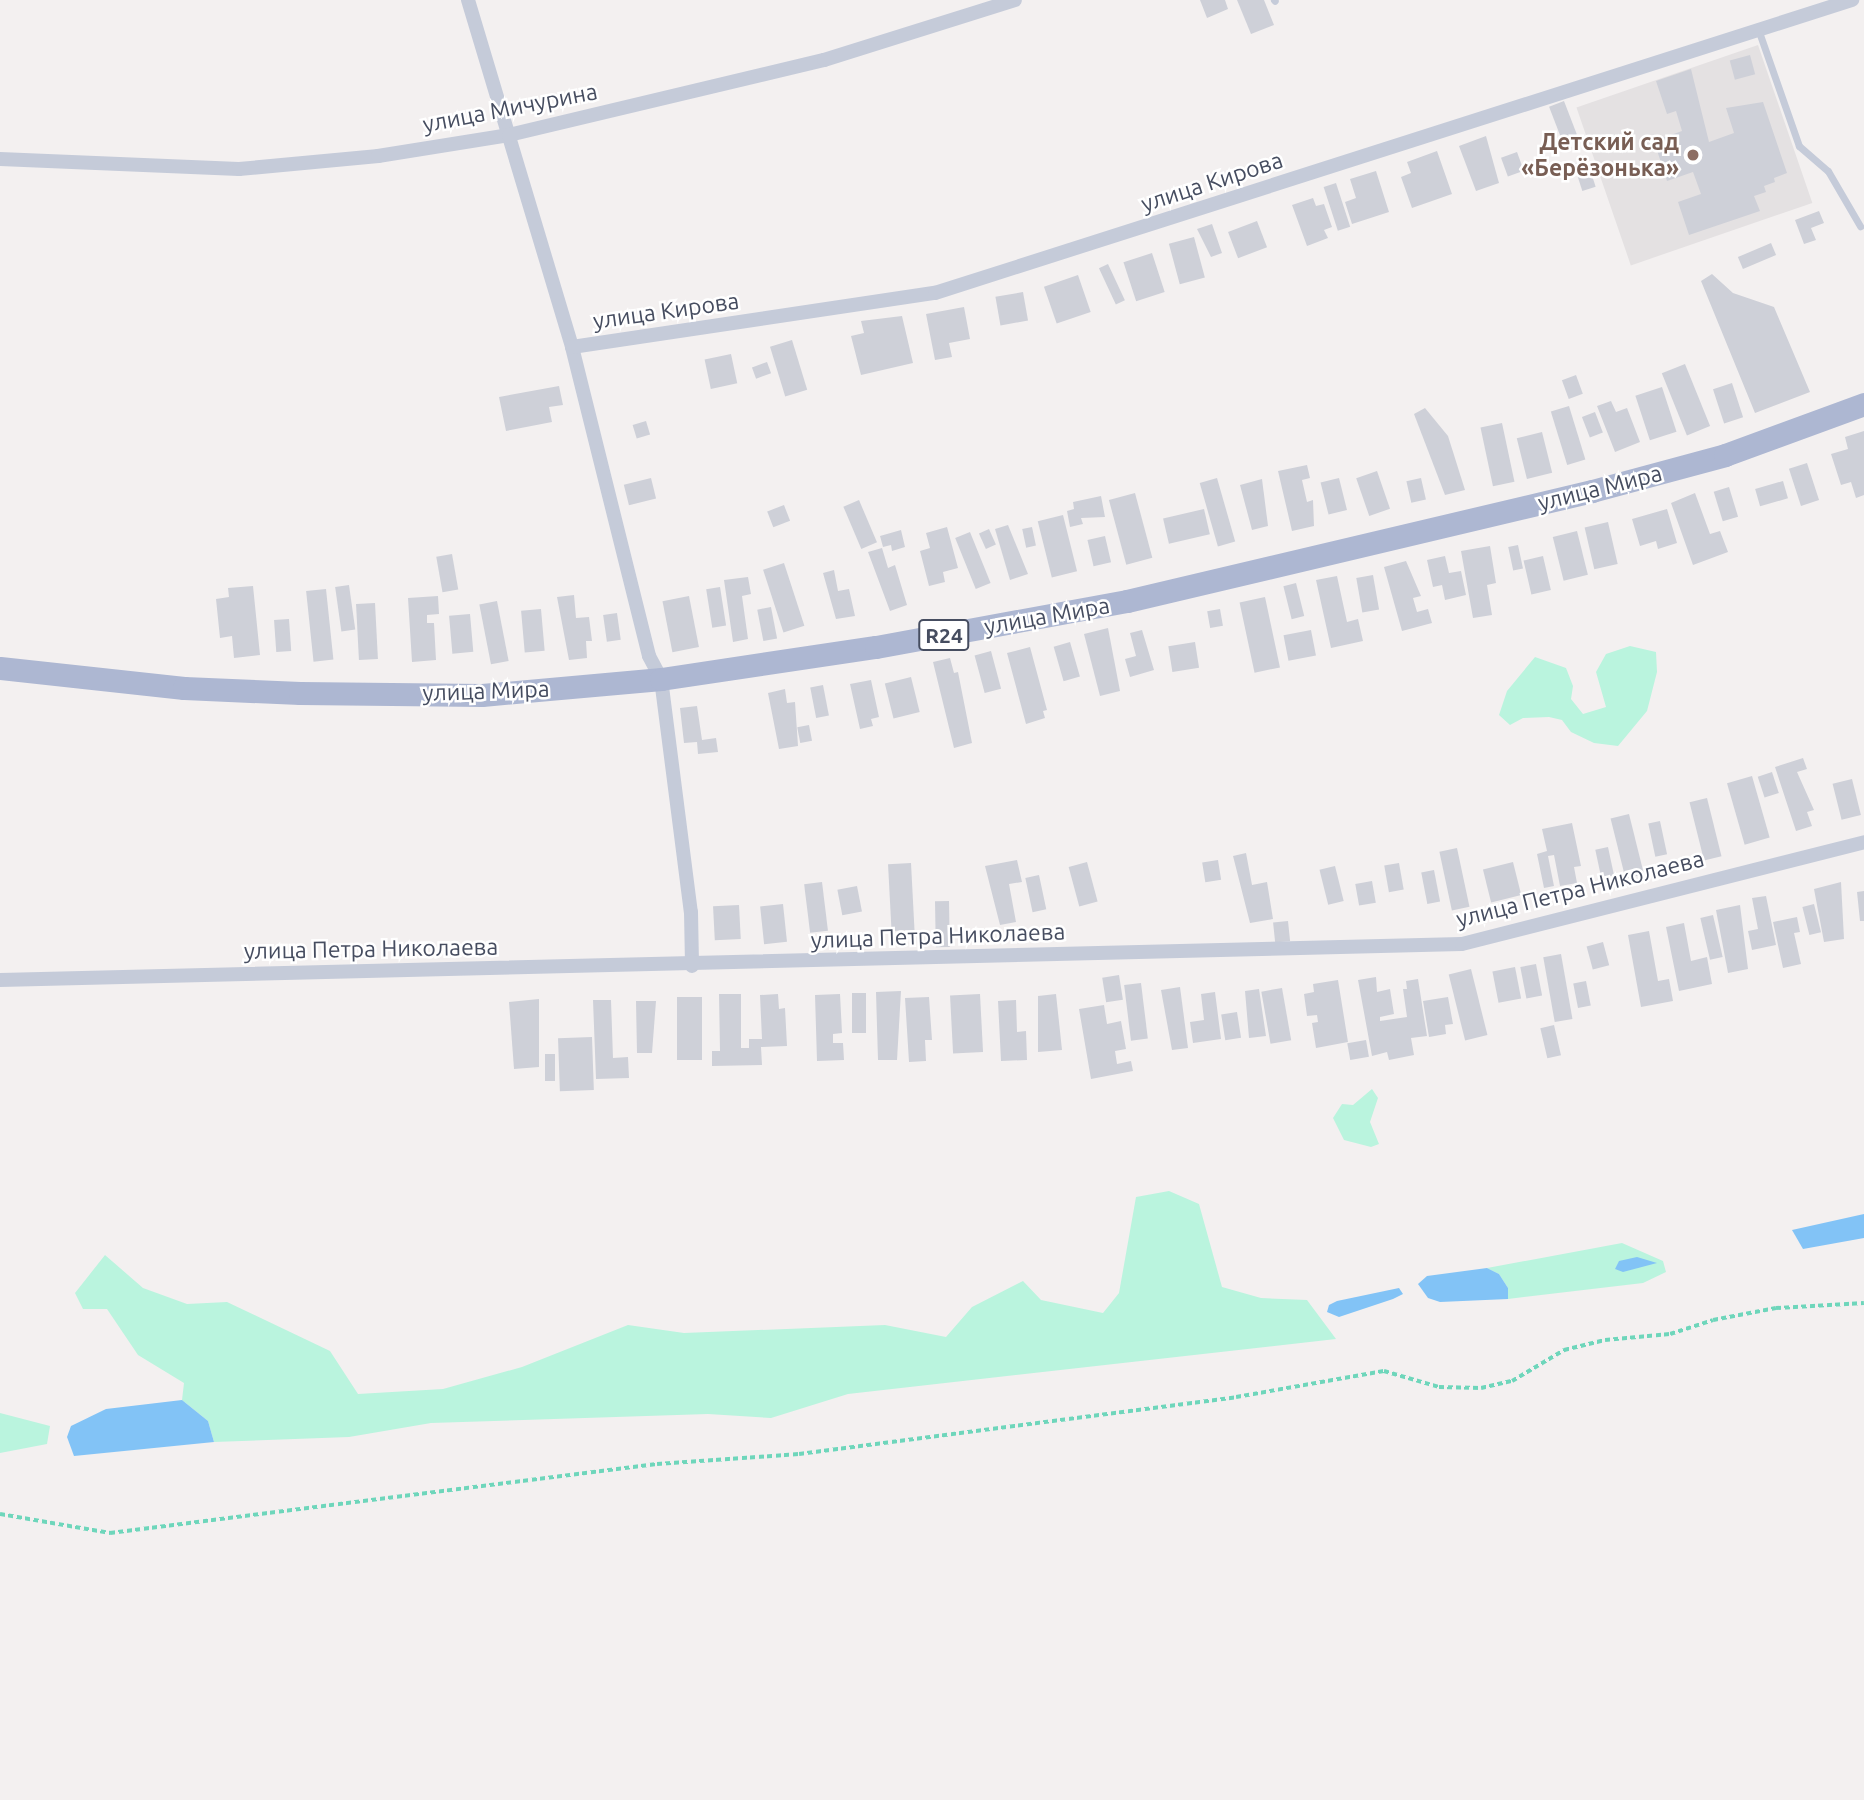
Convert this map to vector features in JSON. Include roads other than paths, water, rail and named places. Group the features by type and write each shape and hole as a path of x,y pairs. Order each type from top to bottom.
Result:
{"main road":[{"name":"улица Мира","path":"0,668 184,688 300,693 482,695 662,679 876,647 1127,601 1592,491 1725,455 1864,404"}],"street":[{"path":"468,0 572,347 649,656 662,679 691,912 692,965"},
{"name":"улица Мичурина","path":"0,159 239,169 379,156 509,135 824,60 1015,0"},
{"name":"улица Кирова","path":"572,347 935,293 1852,0"},
{"name":"улица Петра Николаева","path":"0,980 1462,944 1864,842"}],"lane":[{"path":"1758,29 1800,146 1828,171 1860,226"}],"water":[{"path":"1864,1214 1864,1238 1803,1249 1792,1230"},
{"path":"1637,1257 1657,1263 1623,1272 1615,1269 1619,1261"},
{"path":"1487,1268 1499,1274 1508,1288 1508,1299 1440,1302 1428,1298 1418,1284 1427,1276"},
{"path":"1399,1288 1403,1294 1393,1299 1339,1317 1327,1312 1329,1305 1337,1301"},
{"path":"182,1400 208,1421 214,1442 74,1456 67,1437 71,1426 106,1409"}],"place":[{"name":"Детский сад «Берёзонька»","path":"1693,155"}]}
